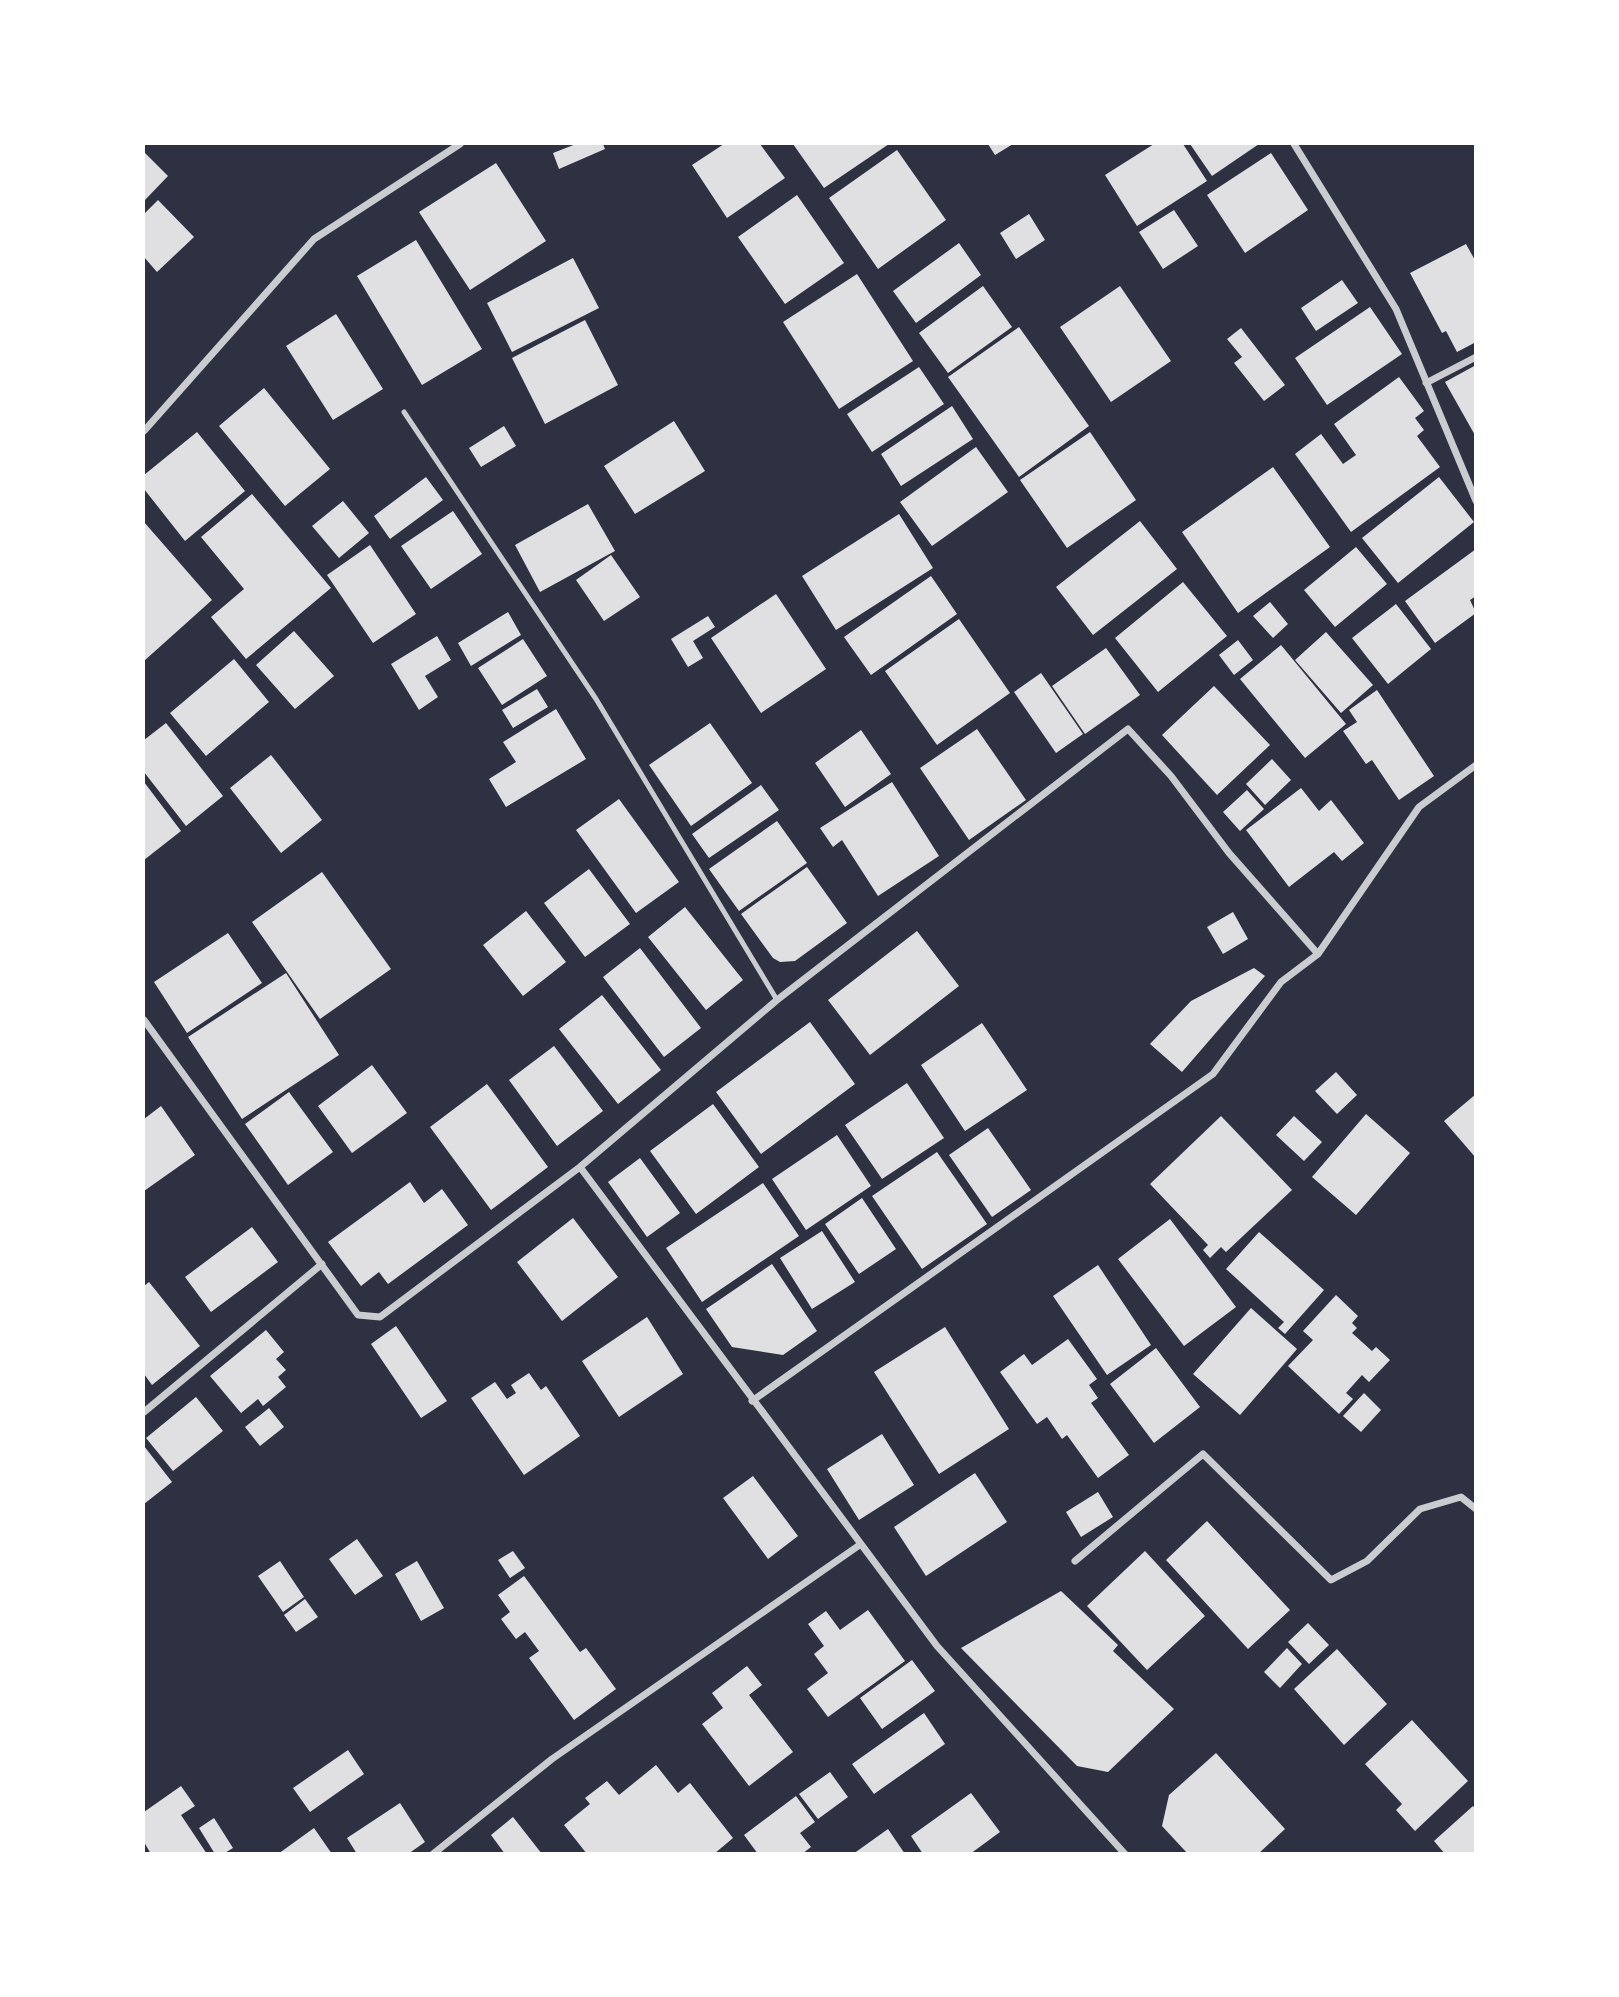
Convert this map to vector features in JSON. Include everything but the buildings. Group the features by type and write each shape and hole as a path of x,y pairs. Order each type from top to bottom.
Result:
{"street":[{"path":"144,431 314,239 460,144"},
{"path":"1294,144 1396,309 1475,500"},
{"path":"1426,383 1475,357"},
{"path":"144,1020 358,1315 380,1317 580,1167 777,1000 1129,729 1171,776 1229,853 1318,954"},
{"path":"752,1401 1213,1074 1281,982 1318,954 1419,807 1475,765"},
{"path":"580,1167 937,1646 1125,1853"},
{"path":"144,1412 323,1264"},
{"path":"1075,1561 1203,1454 1331,1580 1367,1561 1420,1509 1461,1497 1475,1509"},
{"path":"433,1853 552,1759 861,1544"}],"lane":[{"path":"404,412 596,699 777,1000"}]}
